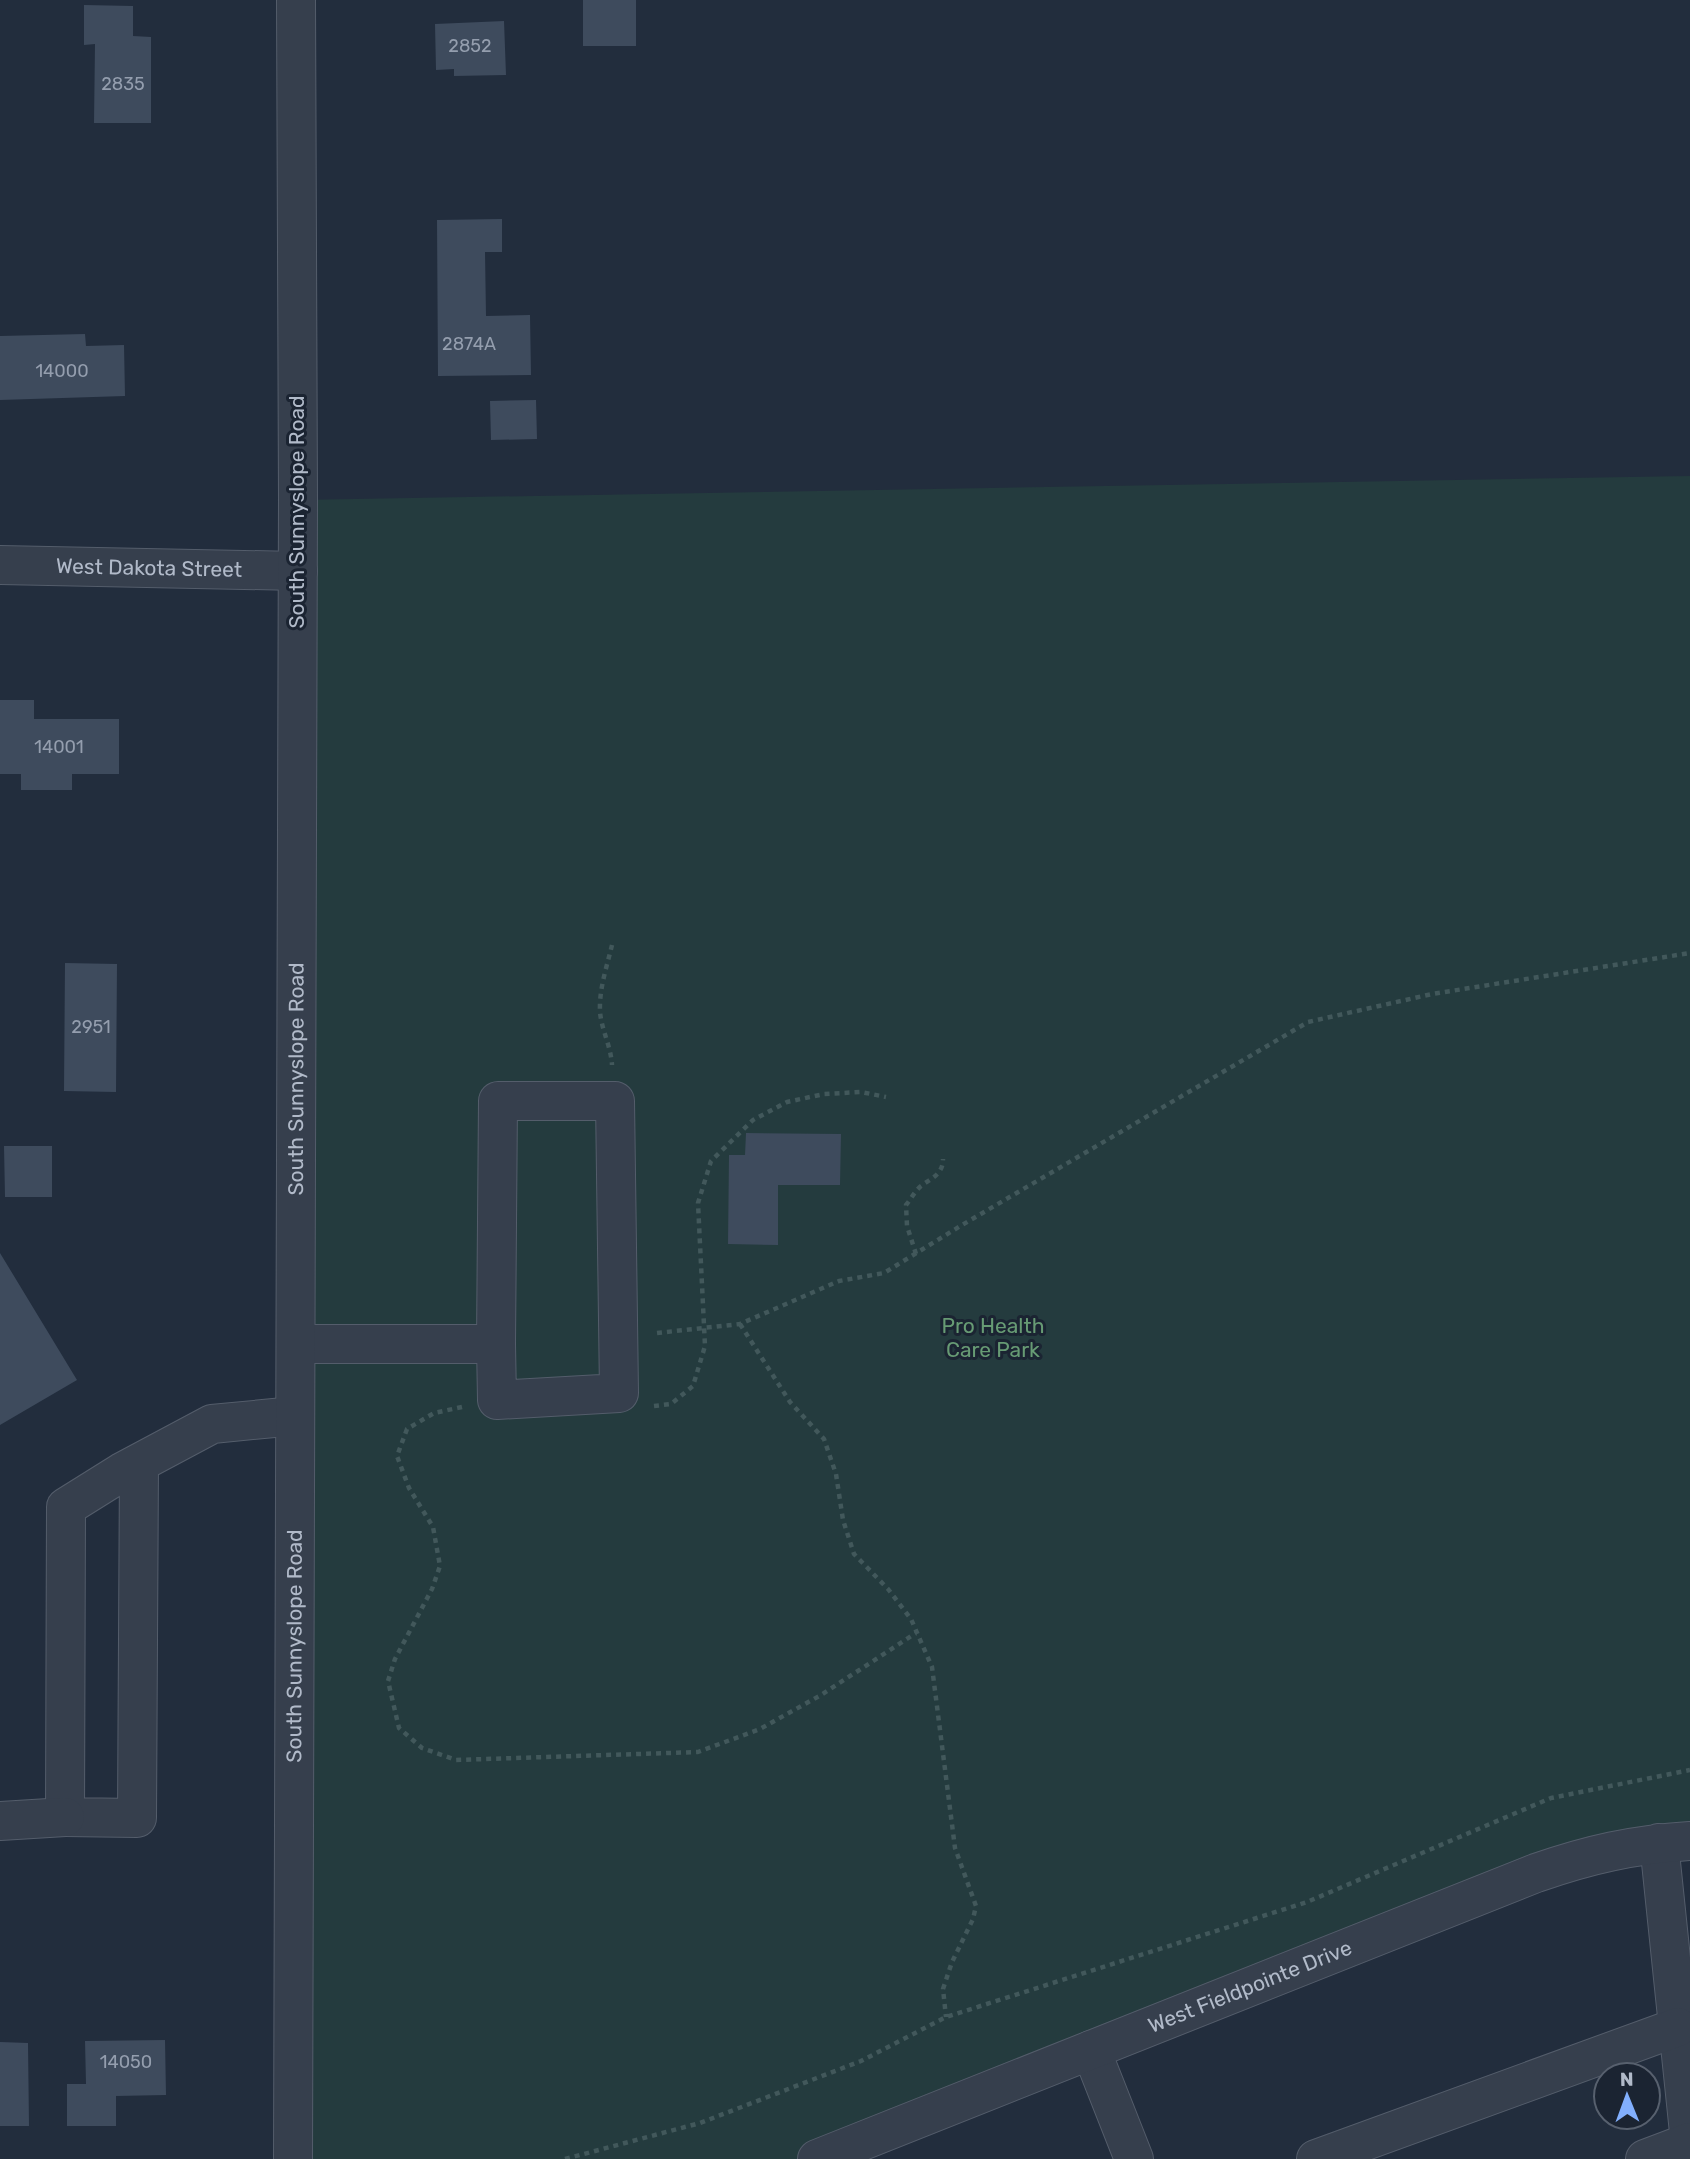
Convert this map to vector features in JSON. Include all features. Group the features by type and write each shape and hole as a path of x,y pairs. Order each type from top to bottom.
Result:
{"street":[{"name":"South Sunnyslope Road","path":"293,2159 298,571 296,0"},
{"name":"West Dakota Street","path":"0,565 298,571"},
{"path":"498,1101 615,1101 619,1393 497,1400 498,1101"},
{"path":"296,1344 496,1344"},
{"path":"65,1817 66,1507 139,1463 212,1424 295,1416"},
{"path":"0,1821 65,1817 137,1818 139,1463"},
{"path":"1675,1842 1678,2027 1687,2091 1690,2142 1686,2159"},
{"name":"West Fieldpointe Drive","path":"817,2159 868,2149 1091,2050 1536,1873 1589,1855 1675,1842"},
{"path":"1316,2159 1678,2027"},
{"path":"1091,2050 1133,2159"},
{"path":"1645,2159 1690,2142"}],"path":[{"path":"612,945 602,987 600,1012 611,1050 615,1101"},
{"path":"618,1336 740,1324 839,1281 884,1273 1308,1022 1432,994 1690,953"},
{"path":"619,1393 647,1408 671,1404 693,1386 705,1346 706,1329 698,1203 711,1161 753,1120 787,1102 824,1094 861,1092 886,1097"},
{"path":"916,1254 907,1226 906,1205 920,1186 935,1178 943,1166 943,1159"},
{"path":"740,1324 790,1402 824,1439 836,1474 843,1520 854,1554 912,1619 932,1667 955,1848 976,1906 943,1989 946,2017"},
{"path":"497,1400 434,1413 407,1429 397,1456 409,1488 433,1527 440,1566 432,1589 395,1659 388,1681 399,1728 422,1748 456,1760 698,1752 760,1730 821,1695 916,1633"},
{"path":"565,2159 700,2123 861,2061 946,2017 1307,1902 1551,1798 1690,1770"}],"green space":[{"name":"Pro Health Care Park","path":"1690,476 1690,1841 1645,1844 817,2159 293,2159 298,500"}],"building":[{"path":"583,0 636,0 636,46 583,46"},
{"path":"84,5 133,6 133,36 151,37 151,123 94,123 95,44 84,45"},
{"path":"504,21 506,75 454,76 454,69 436,70 435,24"},
{"path":"502,219 502,252 485,252 486,316 530,315 531,375 438,376 437,220"},
{"path":"85,334 86,346 124,345 125,396 0,400 0,336"},
{"path":"536,400 537,439 491,440 490,401"},
{"path":"0,700 34,700 34,719 119,719 119,774 72,774 72,790 21,790 21,774 0,774"},
{"path":"65,963 117,964 116,1092 64,1091"},
{"path":"746,1133 841,1134 840,1185 778,1185 778,1245 728,1244 729,1155 745,1155"},
{"path":"4,1146 52,1146 52,1197 5,1197"},
{"path":"0,1253 77,1380 0,1425"},
{"path":"165,2040 166,2095 116,2096 116,2126 67,2126 67,2084 86,2084 85,2041"},
{"path":"0,2042 28,2043 29,2126 0,2126"}]}
